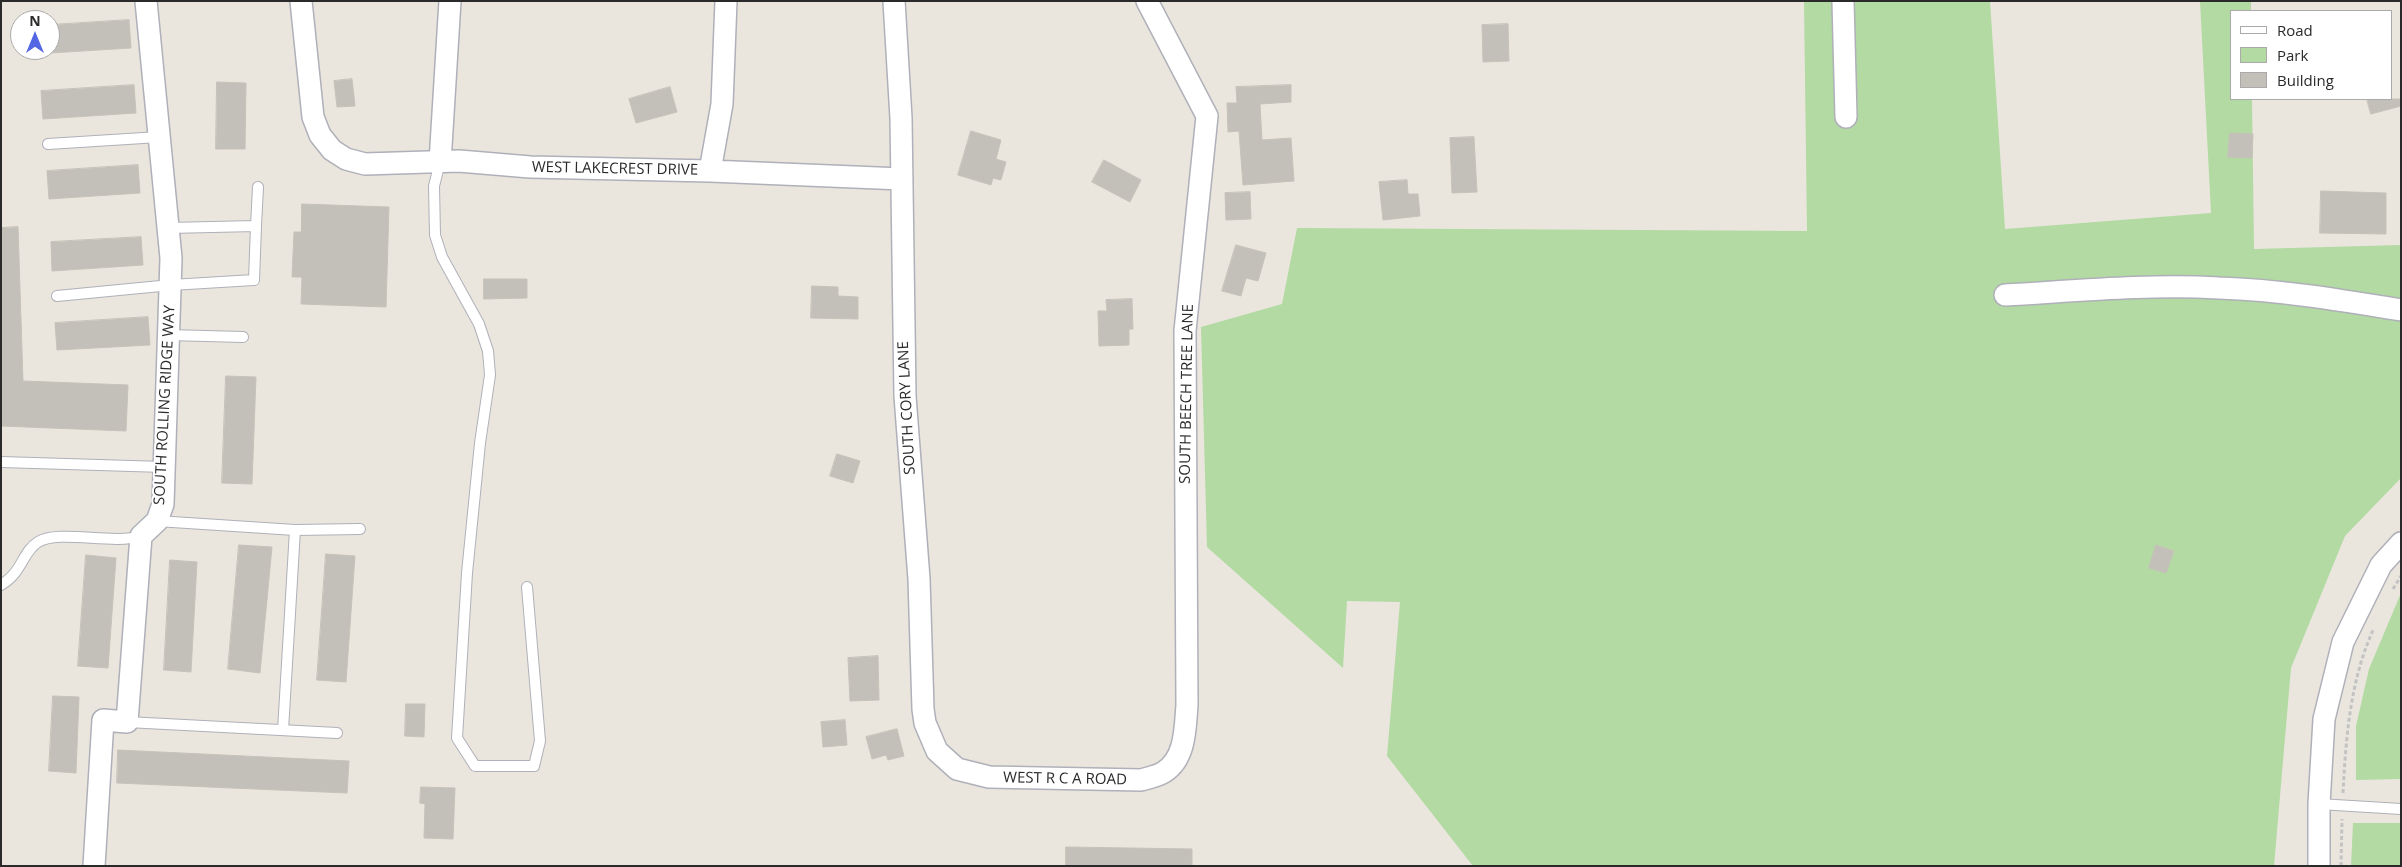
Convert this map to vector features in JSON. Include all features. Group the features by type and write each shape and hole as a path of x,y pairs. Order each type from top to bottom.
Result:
{"street":[{"name":"SOUTH ROLLING RIDGE WAY","path":"141,536 157,522 163,504 171,285 168,228 146,1"},
{"name":"WEST LAKECREST DRIVE","path":"301,1 313,117 320,135 332,150 346,159 365,164 459,161 530,167 710,171 902,179"},
{"path":"440,162 450,1"},
{"path":"710,171 722,104 726,1"},
{"name":"SOUTH CORY LANE","path":"894,1 902,179 905,388 919,579 923,709 925,723 937,751 957,769 989,777"},
{"name":"SOUTH BEECH TREE LANE","path":"1142,780 1164,772 1176,760 1185,734 1187,696 1185,331 1207,116 1148,1"},
{"path":"1843,1 1846,117"},
{"path":"2005,295 2147,288 2218,288 2284,292 2401,310"},
{"path":"94,866 103,720 127,722 141,536"},
{"path":"2319,866 2319,804 2324,719 2343,642 2381,565 2401,543"},
{"name":"WEST R C A ROAD","path":"989,777 1142,780"}],"lane":[{"path":"48,144 159,137"},
{"path":"440,162 434,186 435,235 442,257 479,324 488,351 490,375 480,444 467,573 458,738 475,766 534,766 540,741 528,587"},
{"path":"57,296 171,285 254,280 258,187"},
{"path":"168,228 256,226"},
{"path":"168,336 243,337"},
{"path":"1,462 164,466"},
{"path":"157,522 295,530 360,529"},
{"path":"283,730 295,530"},
{"path":"1,585 13,578 30,550 38,542 50,537 121,540 141,536"},
{"path":"127,722 336,733"},
{"path":"2319,804 2401,809"}],"path":[{"path":"2387,596 2401,576"},
{"path":"2341,866 2342,805 2348,721 2369,638 2376,621"}],"green space":[{"path":"1804,1 1990,1 2005,229 2211,213 2200,1 2251,1 2251,10 2230,10 2230,100 2252,100 2254,249 2401,245 2401,478 2345,536 2291,668 2274,866 1473,866 1387,756 1400,602 1347,601 1343,668 1207,547 1201,327 1282,304 1297,228 1807,231"},
{"path":"2401,593 2401,779 2356,780 2356,726 2369,669"},
{"path":"2353,823 2401,823 2401,866 2351,866"}],"building":[{"path":"129,20 131,48 60,52 60,24"},
{"path":"1508,24 1509,61 1483,62 1482,25"},
{"path":"352,79 355,106 337,107 334,81"},
{"path":"217,82 246,83 245,149 216,149"},
{"path":"134,85 136,113 43,119 41,91"},
{"path":"1291,85 1291,102 1260,104 1262,140 1291,138 1294,181 1243,185 1239,131 1228,132 1227,103 1237,103 1236,87"},
{"path":"670,87 677,112 636,123 629,99"},
{"path":"2401,99 2401,106 2371,114 2367,100"},
{"path":"971,131 1001,140 996,159 1006,162 1001,180 993,178 991,185 958,175"},
{"path":"2230,133 2253,134 2252,158 2228,157"},
{"path":"1474,137 1477,192 1452,193 1450,138"},
{"path":"1104,160 1141,180 1130,202 1092,182"},
{"path":"138,165 140,193 49,199 47,171"},
{"path":"1407,180 1408,194 1418,194 1420,216 1383,220 1379,182"},
{"path":"2321,191 2386,193 2386,234 2320,233"},
{"path":"1250,192 1251,219 1226,220 1225,193"},
{"path":"302,204 389,207 386,307 301,304 302,277 292,277 294,232 301,232"},
{"path":"18,227 23,381 128,385 126,431 1,426 1,228"},
{"path":"141,237 143,265 52,271 51,242"},
{"path":"1236,245 1266,253 1258,281 1246,278 1241,296 1222,291"},
{"path":"484,279 527,279 527,298 484,299"},
{"path":"812,286 838,287 838,296 858,297 858,319 811,318"},
{"path":"1132,299 1133,329 1129,329 1129,345 1099,346 1098,311 1107,311 1106,300"},
{"path":"148,317 150,345 57,350 55,323"},
{"path":"226,376 256,377 252,484 222,483"},
{"path":"837,454 860,461 853,483 830,476"},
{"path":"239,545 272,547 260,673 228,669"},
{"path":"2156,545 2174,551 2166,573 2149,568"},
{"path":"326,554 355,556 346,682 317,680"},
{"path":"86,555 116,558 108,668 78,666"},
{"path":"170,560 197,562 191,672 164,670"},
{"path":"878,656 879,700 850,701 848,658"},
{"path":"53,696 79,697 76,773 49,771"},
{"path":"406,704 425,704 424,737 405,736"},
{"path":"845,720 847,745 823,747 821,722"},
{"path":"897,729 904,756 888,760 886,755 872,759 866,737"},
{"path":"118,750 349,761 347,793 117,783"},
{"path":"421,787 455,788 453,839 424,838 425,804 420,803"},
{"path":"1066,847 1192,849 1192,866 1066,866"}]}
